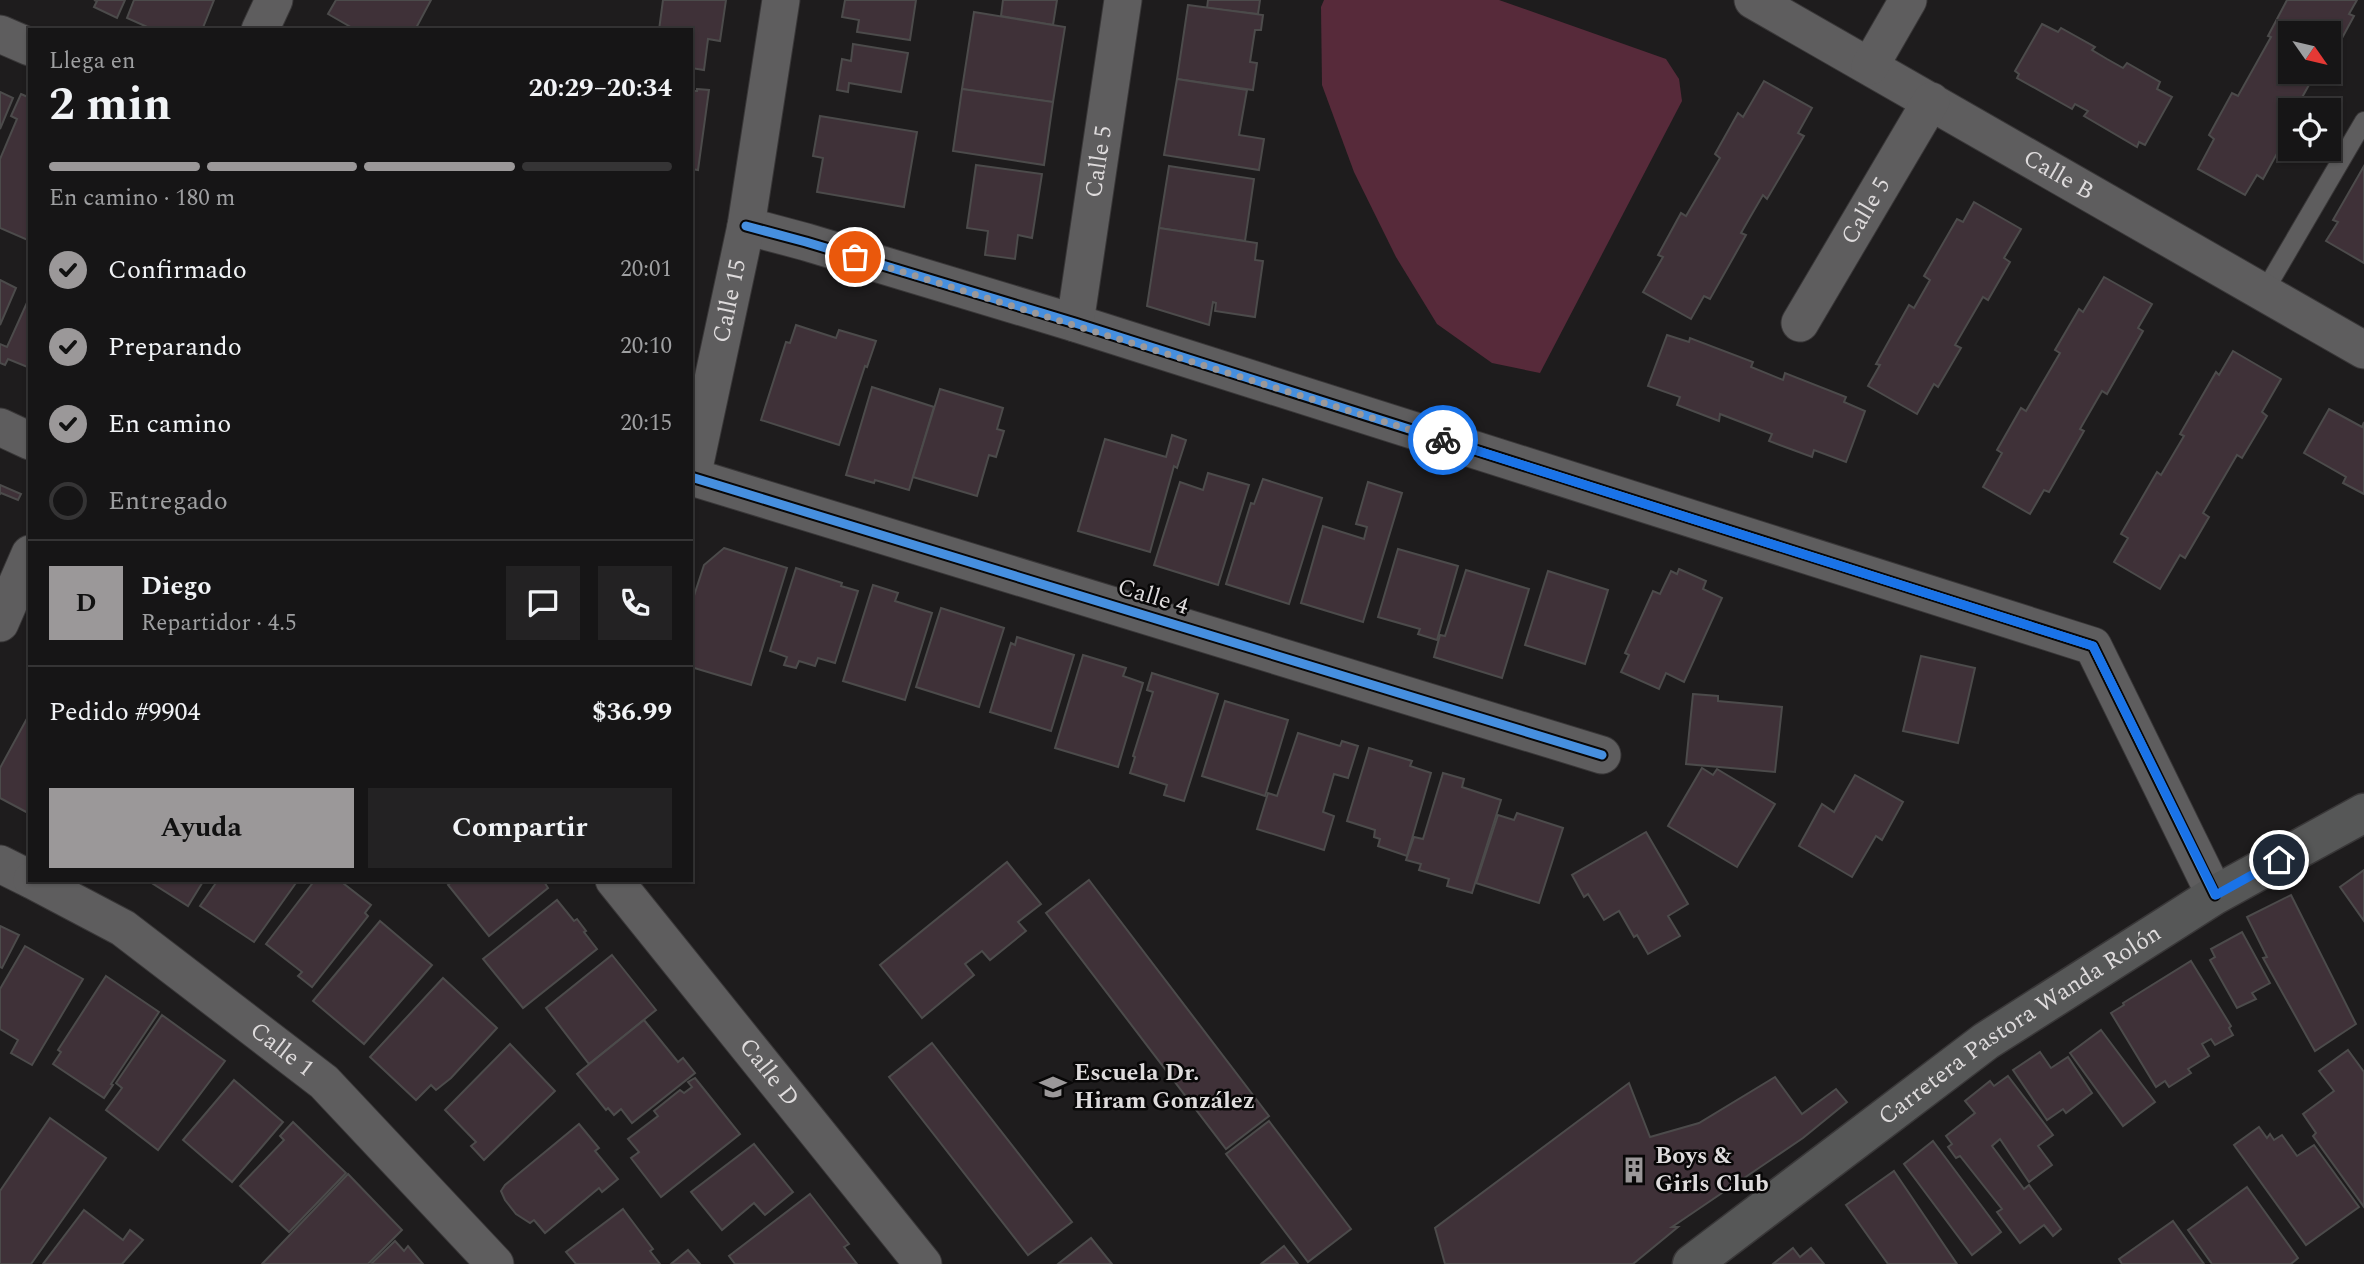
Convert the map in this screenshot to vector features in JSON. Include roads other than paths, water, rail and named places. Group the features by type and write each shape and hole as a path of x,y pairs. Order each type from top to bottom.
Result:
{"street":[{"path":"261,28 274,0"},
{"name":"Calle 15","path":"693,472 746,226 782,0"},
{"name":"Calle 5","path":"1074,323 1123,0"},
{"name":"Calle B","path":"1753,0 2364,350"},
{"path":"1870,66 1908,0"},
{"path":"0,34 28,46"},
{"name":"Calle 5","path":"1800,324 1931,101"},
{"path":"746,226 1672,497 2093,646 2216,895"},
{"path":"0,427 28,440"},
{"name":"Calle 4","path":"693,477 1602,755"},
{"path":"0,623 28,559"},
{"name":"Carretera Pastora Wanda Rolón","path":"1692,1264 1986,1041 2216,895 2364,813"},
{"name":"Calle 1","path":"0,864 28,878"},
{"name":"Calle 1","path":"35,882 123,928 324,1082 495,1264"},
{"name":"Calle D","path":"616,882 921,1263"}],"lane":[{"path":"2264,292 2364,121"}],"place":[{"name":"Escuela Dr. Hiram González","path":"1053,1087"},
{"name":"Boys & Girls Club","path":"1634,1170"}]}
